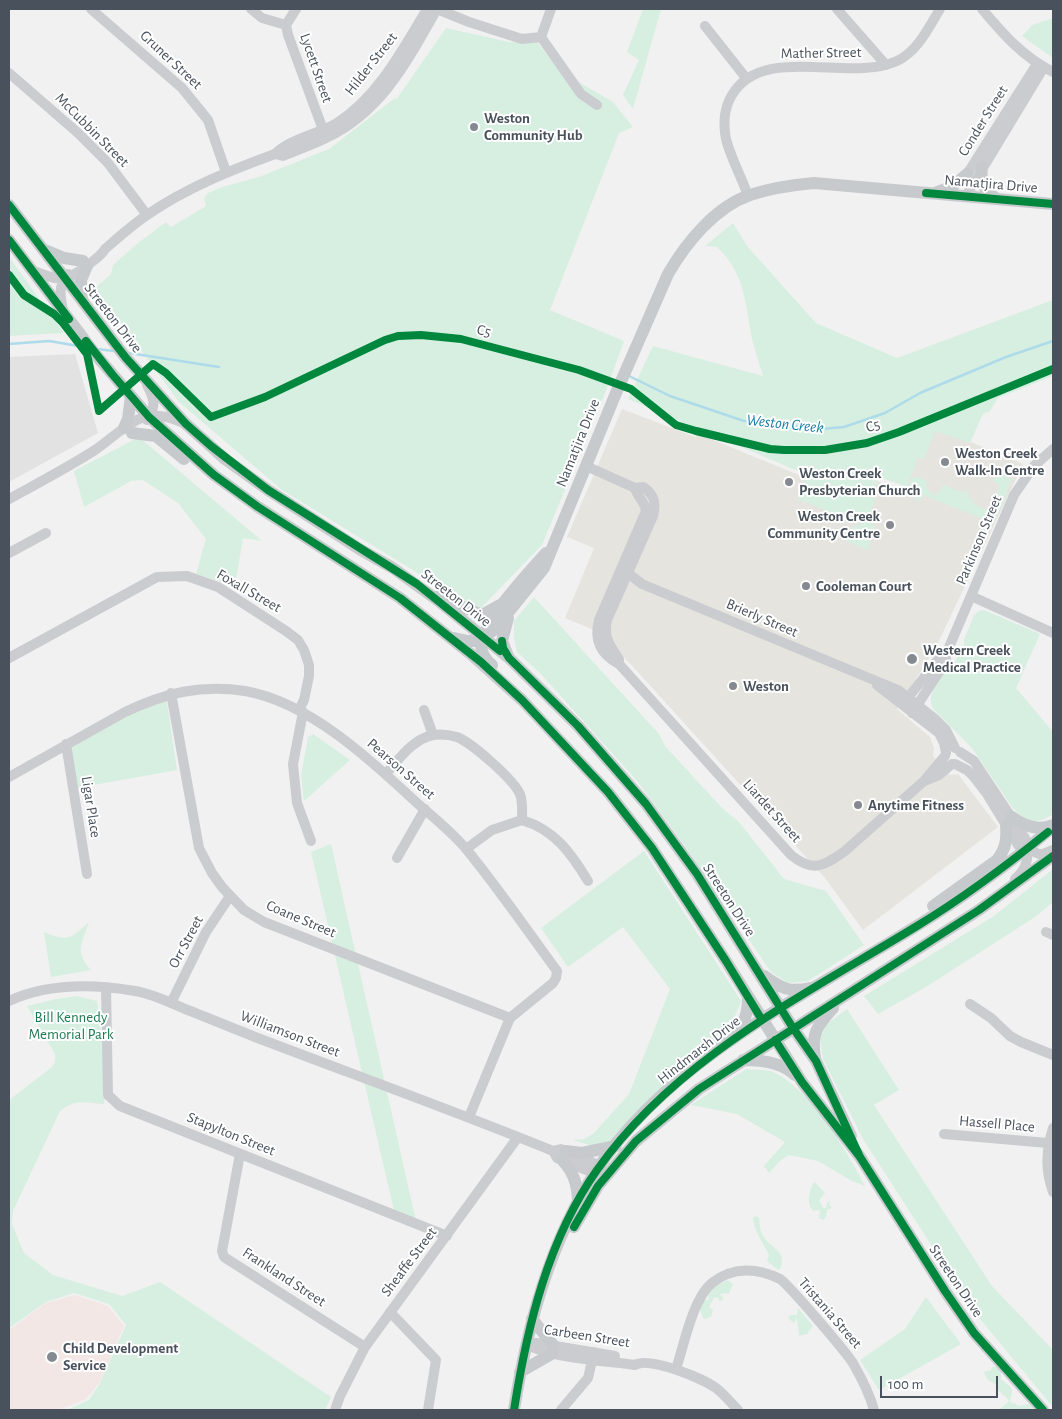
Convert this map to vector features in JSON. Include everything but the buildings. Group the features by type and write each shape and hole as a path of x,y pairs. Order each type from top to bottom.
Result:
{"main road":[{"path":"982,167 981,181 990,195 996,199"},
{"path":"935,193 953,186 967,174"},
{"name":"Namatjira Drive","path":"484,637 494,630 524,586 544,568 628,363 668,274 703,226 720,212 748,196 784,186 814,183 1053,204"},
{"name":"Streeton Drive","path":"9,205 126,358 186,424 225,459 268,490 361,550 393,568 440,602 509,658 578,726 646,804 697,874 793,1028 816,1060 860,1157"},
{"name":"Streeton Drive","path":"9,240 96,355 150,417 214,475 258,507 400,598 449,637 515,693 608,792 652,848 802,1082 860,1157 945,1292 974,1333 1043,1410"},
{"path":"43,249 64,258 85,263 81,280 82,300"},
{"path":"130,396 128,430 156,436 200,472 214,475"},
{"path":"393,568 414,574 458,605 482,615 498,607 524,586"},
{"path":"509,658 503,648 502,636 509,618 523,600 524,586"},
{"path":"449,637 477,641 484,637"},
{"path":"484,637 481,651 486,661 508,678 515,693"},
{"path":"918,926 926,911 997,860 1005,850 1009,821 1037,828 1053,826"},
{"name":"Hindmarsh Drive","path":"514,1410 532,1319 554,1253 578,1200 597,1170 632,1125 654,1103 730,1041 815,987 918,926 976,888 1053,826"},
{"name":"Hindmarsh Drive","path":"538,1299 579,1217 598,1186 636,1141 699,1089 988,904 1053,856"},
{"path":"758,971 774,982 796,991 815,987"},
{"path":"816,1060 813,1045 818,1025 843,996"},
{"path":"730,1041 744,1025 748,1008 748,997"},
{"path":"742,1060 760,1060 790,1070 802,1082"},
{"path":"578,1200 573,1172 565,1156 616,1146"},
{"path":"520,1372 554,1350 532,1319"}],"street":[{"name":"Gruner Street","path":"92,9 182,88 208,120 226,172"},
{"path":"251,9 262,18 286,25"},
{"name":"Lycett Street","path":"296,9 286,25 288,35 324,134"},
{"name":"Hilder Street","path":"324,134 358,106 376,87 389,70 427,9"},
{"name":"Hilder Street","path":"65,278 71,270 85,263 100,249 105,248 147,215 226,172 275,154 282,156 358,118 391,85 408,60 437,9"},
{"path":"437,9 469,22 522,38 541,37"},
{"path":"541,37 551,9"},
{"path":"837,9 886,65"},
{"name":"Mather Street","path":"746,78 764,70 780,68 851,68 886,65 913,49 940,9"},
{"path":"982,9 1012,42 1045,68"},
{"path":"705,26 746,78 736,88 729,100 724,121 726,140 748,196"},
{"path":"541,37 581,94 597,105"},
{"name":"Conder Street","path":"960,195 982,167 1045,68"},
{"name":"Conder Street","path":"960,195 967,174 1045,68"},
{"name":"McCubbin Street","path":"9,73 84,139 108,164 147,215"},
{"path":"32,270 50,278 65,278"},
{"path":"64,313 60,290 61,283 65,278"},
{"path":"144,378 154,398 150,417"},
{"path":"9,499 73,464 108,442 117,440 139,419 170,417 186,424"},
{"name":"Parkinson Street","path":"915,709 945,663 947,652 1014,495 1034,466 1053,450"},
{"name":"Liardet Street","path":"586,466 654,498 656,506 624,571 605,628 605,636 619,664 786,849 800,862 810,866 818,866 833,860 924,781 952,752"},
{"path":"9,553 46,533"},
{"name":"Brierly Street","path":"624,571 642,584 898,690 905,702 915,709 939,733 944,743 952,752 974,762 1009,821 1018,845 1028,848"},
{"name":"Foxall Street","path":"9,658 157,577 187,576 218,588 286,631 298,640 304,650 309,665 309,676 301,711 293,764 296,803 312,842"},
{"name":"Brierly Street","path":"620,581 642,584"},
{"path":"971,596 1053,633"},
{"name":"Parkinson Street","path":"905,702 940,657 947,652"},
{"name":"Pearson Street","path":"9,776 145,702 171,693 204,689 245,691 268,697 301,711 354,748 425,809 466,849 557,970 553,983 510,1018 469,1117"},
{"name":"Coane Street","path":"171,693 198,845 212,873 244,910 264,922 510,1018"},
{"path":"424,710 433,736"},
{"path":"386,774 413,745 424,738 433,736 457,737 476,750 513,782 520,795 522,820"},
{"name":"Ligar Place","path":"66,744 87,874"},
{"name":"Brierly Street","path":"952,752 946,760 967,770 1009,821"},
{"name":"Liardet Street","path":"924,781 939,775 954,764"},
{"path":"397,858 425,809"},
{"path":"466,849 492,830 522,820 550,833 571,854 588,880"},
{"path":"988,904 1022,872 1027,862 1028,848 1039,854 1053,850"},
{"name":"Orr Street","path":"171,1003 206,932 230,896"},
{"name":"Williamson Street","path":"9,1001 26,995 73,987 106,987 138,992 469,1117 553,1151 557,1158 565,1156 589,1171 597,1170"},
{"name":"Stapylton Street","path":"106,987 108,1096 120,1106 447,1236"},
{"path":"970,1004 1021,1042 1053,1055"},
{"path":"1053,1128 1048,1143 1046,1164 1053,1192"},
{"name":"Hassell Place","path":"944,1134 1048,1143"},
{"name":"Sheaffe Street","path":"335,1410 340,1396 365,1347 518,1137"},
{"path":"598,1186 599,1177 597,1170 603,1170 625,1148 636,1141"},
{"name":"Frankland Street","path":"240,1154 222,1251 224,1257 365,1347"},
{"name":"Tristania Street","path":"676,1369 698,1302 712,1283 727,1274 744,1270 761,1272 782,1280 854,1364 874,1410"},
{"path":"390,1312 436,1360 428,1410"},
{"name":"Carbeen Street","path":"526,1344 537,1343 554,1350 594,1356 637,1359 639,1362 676,1369 715,1387 738,1410"},
{"path":"560,1410 588,1378 594,1356"}],"shaded area":[{"path":"75,354 98,433 9,482 9,357"},
{"name":"Cooleman Court","path":"622,409 695,437 701,435 865,502 875,480 902,491 930,425 1023,464 936,647 897,709 930,737 934,748 933,756 950,775 958,774 998,827 863,930 825,878 615,647 592,629 565,618 594,548 567,537"},
{"path":"75,1295 108,1306 124,1326 100,1382 86,1399 59,1410 9,1410 9,1330 46,1303"}],"green space":[{"path":"643,9 661,9 633,109 623,95 639,60 627,52"},
{"path":"1053,18 1053,58 1022,36 1032,25"},
{"path":"446,28 509,42 537,42 560,71 613,102 633,127 619,133 550,310 624,341 602,401 592,402 583,424 585,442 542,545 479,610 458,602 416,572 282,490 179,402 95,288 111,274 113,265 166,222 171,227 206,206 204,198 208,193 222,187 259,177 329,149 395,98 396,100"},
{"path":"733,223 747,246 816,323 897,358 1053,300 1053,376 998,398 990,411 983,414 970,443 935,431 924,459 918,457 907,487 876,476 872,483 875,480 877,481 870,496 876,499 870,513 873,514 870,521 876,529 867,550 846,541 853,525 859,527 860,520 857,515 853,522 798,499 805,474 628,399 653,346 763,376 752,339 739,278 726,257 717,247 705,246"},
{"path":"9,257 64,333 9,336"},
{"path":"139,437 262,541 243,538 235,586 196,574 206,539 178,503 143,480 131,481 84,507 74,471"},
{"path":"996,473 1011,479 1004,501 993,523 923,495 919,502 917,501 918,499 905,494 914,476 927,481 926,486 928,490 935,495 943,485 963,493 965,490 969,492 967,497 973,499 972,503 988,511 1000,485 993,482"},
{"path":"534,597 659,734 665,746 723,809 739,822 784,879 826,891 864,945 808,981 788,983 771,972 685,846 638,782 540,673 517,652 514,637 514,621"},
{"path":"984,610 1040,634 1016,688 1053,732 1053,814 1041,820 1031,821 1026,819 1012,807 972,748 935,711 932,705 932,692 935,686 952,663 955,662 964,646 964,640 974,615"},
{"path":"166,697 177,770 77,788 68,746"},
{"path":"313,734 350,760 304,801 301,776 308,737"},
{"path":"331,844 416,1221 394,1211 311,852"},
{"path":"644,851 741,1001 728,1034 672,1079 606,1150 573,1140 584,1139 593,1134 629,1094 670,989 623,927 568,967 541,928"},
{"path":"1053,869 1053,902 1035,917 926,987 878,1014 864,996 994,916"},
{"path":"89,922 82,942 81,952 91,970 51,977 44,932 64,938 73,935"},
{"name":"Bill Kennedy Memorial Park","path":"77,996 97,1001 106,1076 104,1104 76,1103 60,1111 13,1211 12,1224 24,1253 53,1275 122,1296 160,1282 331,1397 325,1410 67,1410 89,1400 100,1383 126,1325 109,1304 74,1293 46,1302 9,1328 9,1100 52,1067 55,1062 55,1054 27,1006"},
{"path":"847,1009 899,1090 874,1105 992,1286 1053,1350 1053,1407 975,1313 863,1139 823,1059 820,1038 827,1024"},
{"path":"746,1069 773,1072 787,1080 800,1092 814,1106 838,1139 865,1186 852,1181 818,1161 789,1155 780,1161 769,1173 764,1166 785,1142 737,1114 691,1105"},
{"path":"815,1182 825,1193 819,1200 823,1208 826,1208 827,1203 831,1200 829,1204 832,1208 827,1210 826,1217 823,1220 819,1218 820,1210 814,1211 809,1201 813,1183"},
{"path":"753,1217 759,1218 763,1236 781,1255 781,1268 778,1270 767,1261 769,1255 754,1222"},
{"path":"728,1280 733,1284 729,1294 723,1293 720,1295 723,1297 723,1300 719,1301 718,1297 714,1298 709,1307 713,1310 711,1315 709,1318 703,1319 700,1308 702,1300 709,1300 708,1296 714,1287"},
{"path":"926,1297 961,1344 879,1390 860,1360 905,1329"},
{"path":"798,1308 813,1326 807,1334 799,1336 797,1318 794,1323 788,1318 790,1315 797,1315"},
{"path":"992,1367 997,1367 1001,1371 1001,1379 1011,1388 1010,1401 1018,1406 1029,1404 1034,1410 1012,1410 1010,1408 1009,1410 999,1410 1009,1401 995,1388 997,1385 988,1380 984,1372 991,1370"}],"waterway":[{"name":"Weston Creek","path":"9,344 49,341 84,347"},
{"name":"Weston Creek","path":"627,375 670,396 744,421 821,429 844,427 885,413 920,393 1006,357 1053,341"},
{"name":"Weston Creek","path":"97,349 114,351"},
{"name":"Weston Creek","path":"129,353 219,367"}],"cycle path":[{"path":"926,193 1053,204"},
{"path":"9,205 126,358 186,424 268,490 417,584 500,651"},
{"path":"9,240 69,319"},
{"name":"C5","path":"9,275 24,295 54,314 63,323 87,354 99,411 153,364 166,373 211,417 265,397 385,340 398,336 421,335 461,339 579,370 631,389 676,425 696,431 770,449 825,450 867,443 899,432 1053,369"},
{"path":"86,341 149,417 214,475 258,507 400,598 481,662 522,700 608,792 652,848 762,1020"},
{"path":"502,641 503,648 509,658 578,726 646,804 697,874 793,1028 816,1061 860,1157"},
{"path":"514,1410 533,1316 553,1254 565,1225 580,1197 597,1170 629,1130 664,1094 744,1032 786,1004 951,904 1048,832"},
{"path":"574,1227 598,1186 636,1141 699,1089 979,910 1053,856"},
{"path":"775,1040 802,1082 860,1157 945,1291 974,1333 1043,1410"}],"place":[{"name":"Weston Community Hub","path":"474,127"},
{"name":"Weston Creek Walk-In Centre","path":"945,462"},
{"name":"Weston Creek Presbyterian Church","path":"789,482"},
{"name":"Weston Creek Community Centre","path":"890,525"},
{"name":"Cooleman Court","path":"806,586"},
{"name":"Western Creek Medical Practice","path":"912,659"},
{"name":"Weston","path":"733,686"},
{"name":"Anytime Fitness","path":"858,805"},
{"name":"Child Development Service","path":"52,1357"}]}
